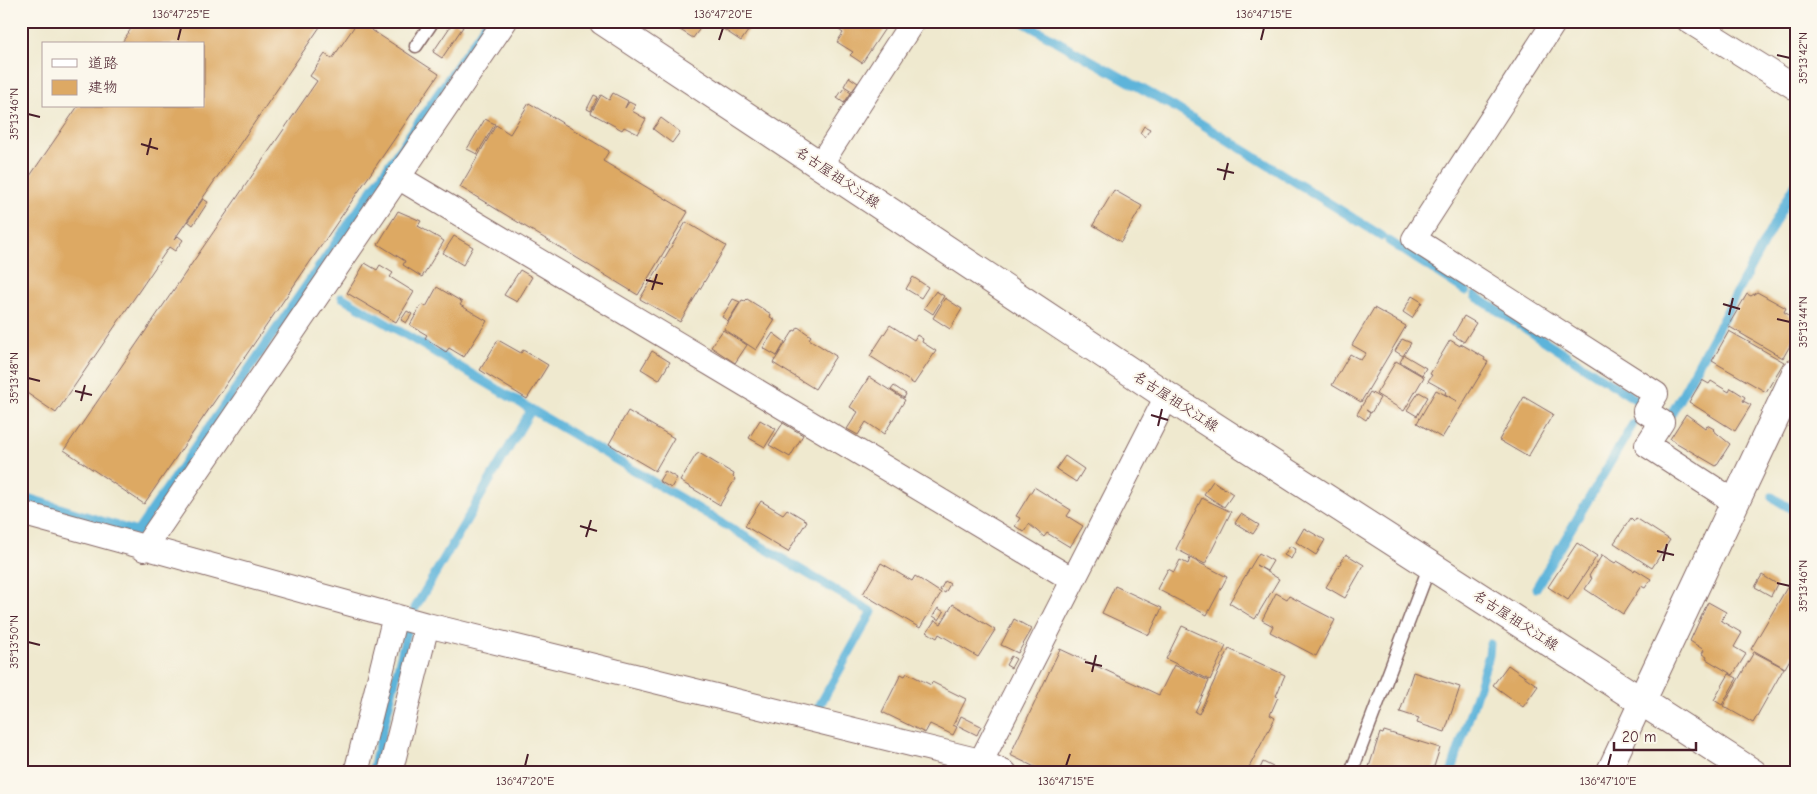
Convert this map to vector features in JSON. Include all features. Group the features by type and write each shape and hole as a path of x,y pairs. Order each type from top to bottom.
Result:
{"main road":[{"name":"名古屋祖父江線","path":"603,21 1167,396 1753,773"},
{"path":"1642,700 1796,373"}],"street":[{"path":"144,548 505,21"},
{"path":"820,165 913,21"},
{"path":"1554,21 1414,239 1656,394 1645,411 1662,422 1647,445 1736,502"},
{"path":"1689,21 1796,88"},
{"path":"398,177 1073,580"},
{"path":"977,767 1167,396"},
{"path":"21,513 427,625 1005,773"},
{"path":"356,773 395,616"},
{"path":"390,773 427,625"},
{"path":"1608,773 1642,700"}],"lane":[{"path":"416,46 433,21"},
{"path":"1351,773 1430,565"}],"building":[{"path":"136,21 324,21 174,240 178,236 183,240 175,251 169,247 56,413 21,389 21,189 77,108 205,108 205,42 122,42"},
{"path":"358,21 439,74 144,504 64,450 317,81 310,76 325,54 332,59"},
{"path":"454,21 463,27 442,58 433,52"},
{"path":"682,21 710,21 707,25 704,23 693,38 677,28"},
{"path":"711,21 755,21 741,41"},
{"path":"845,21 890,21 862,63 850,55 853,52 837,42 843,33 839,30"},
{"path":"849,77 858,83 852,91 844,86"},
{"path":"844,88 851,93 844,103 837,98"},
{"path":"613,93 628,101 625,108 629,102 635,105 632,111 646,119 638,134 624,127 622,130 591,113 601,95 609,100"},
{"path":"594,95 598,97 591,111 587,109"},
{"path":"529,103 609,151 603,161 688,212 638,295 460,187 496,125 510,134"},
{"path":"661,118 680,132 672,143 653,129"},
{"path":"485,119 495,124 477,154 467,149"},
{"path":"1144,126 1150,129 1145,137 1140,133"},
{"path":"23,168 30,173 21,186 21,170"},
{"path":"1114,190 1142,206 1121,242 1093,225"},
{"path":"203,199 208,202 193,225 188,221"},
{"path":"398,211 421,221 418,226 444,241 422,277 403,265 405,261 378,244"},
{"path":"686,222 726,246 680,322 640,299"},
{"path":"454,236 473,247 463,265 443,253"},
{"path":"365,263 377,270 380,265 393,273 390,277 414,292 396,322 347,293"},
{"path":"520,270 532,277 517,302 504,295"},
{"path":"913,277 928,287 921,298 906,289"},
{"path":"437,287 462,302 460,305 487,321 464,357 449,348 446,352 425,338 427,335 410,325 422,304 426,307"},
{"path":"936,291 944,296 933,314 924,308"},
{"path":"1757,292 1786,308 1784,312 1796,319 1796,335 1783,358 1728,326 1747,294 1751,296"},
{"path":"1412,296 1422,302 1412,318 1403,312"},
{"path":"945,298 962,309 950,329 933,318"},
{"path":"733,299 740,302 728,321 722,317"},
{"path":"747,299 771,314 770,317 775,320 756,350 724,329 742,300 745,301"},
{"path":"1374,308 1406,326 1361,402 1332,385 1350,354 1361,360 1366,353 1352,345"},
{"path":"407,311 412,314 406,323 401,320"},
{"path":"1464,316 1476,323 1464,342 1453,335"},
{"path":"890,325 914,340 917,335 923,339 922,342 936,351 914,384 870,356"},
{"path":"798,327 811,336 809,339 836,356 815,389 773,363 794,330 796,331"},
{"path":"723,330 747,345 735,363 711,347"},
{"path":"1729,331 1784,362 1766,392 1712,361"},
{"path":"773,333 785,342 777,356 763,348"},
{"path":"1402,339 1411,343 1403,356 1395,351"},
{"path":"498,340 521,353 523,350 548,365 527,399 480,370"},
{"path":"1450,340 1460,346 1461,344 1485,358 1484,360 1488,362 1442,438 1417,423 1436,390 1457,401 1445,394 1446,391 1428,381 1432,375 1430,374"},
{"path":"652,351 670,362 659,380 641,369"},
{"path":"1404,355 1426,368 1422,375 1400,362"},
{"path":"1396,361 1424,377 1404,411 1376,394"},
{"path":"869,377 905,400 884,434 866,422 858,435 847,429 858,412 850,407"},
{"path":"1702,380 1709,384 1711,381 1729,392 1731,388 1745,397 1743,401 1751,405 1735,431 1689,402"},
{"path":"894,386 906,394 904,398 891,390"},
{"path":"1370,392 1380,398 1371,413 1366,410 1370,413 1366,420 1357,414"},
{"path":"1419,392 1428,397 1417,416 1407,410"},
{"path":"1524,397 1553,414 1528,457 1499,440"},
{"path":"628,411 674,438 655,471 609,444"},
{"path":"1686,414 1705,428 1707,425 1714,429 1730,444 1716,466 1670,439"},
{"path":"760,420 776,429 765,447 749,438"},
{"path":"783,423 803,435 790,457 769,445"},
{"path":"699,453 734,474 733,477 735,479 720,505 680,481"},
{"path":"1065,456 1084,469 1076,482 1056,469"},
{"path":"665,471 677,478 671,488 659,481"},
{"path":"1213,481 1233,494 1224,507 1204,494"},
{"path":"1034,487 1071,510 1067,516 1083,526 1070,547 1047,533 1044,537 1029,524 1024,532 1015,526 1020,518 1016,516"},
{"path":"1202,498 1231,512 1205,564 1176,549"},
{"path":"761,501 783,514 787,509 807,521 788,552 745,526"},
{"path":"1241,514 1259,525 1253,534 1235,523"},
{"path":"1631,518 1634,521 1636,518 1670,540 1652,568 1614,543"},
{"path":"1304,528 1325,540 1316,555 1296,542"},
{"path":"1577,543 1597,556 1568,600 1548,587"},
{"path":"1290,546 1296,549 1291,559 1284,555"},
{"path":"1259,553 1273,561 1267,571 1256,565 1279,579 1255,619 1229,603"},
{"path":"1346,554 1364,565 1345,598 1326,587"},
{"path":"1602,555 1615,563 1617,561 1634,571 1635,569 1651,579 1645,588 1641,586 1623,614 1585,589 1592,578 1589,576"},
{"path":"1190,558 1227,577 1207,615 1157,589 1168,569 1174,572 1180,560 1188,564"},
{"path":"881,563 912,581 915,576 941,593 920,628 863,594"},
{"path":"1762,575 1777,584 1771,596 1755,587"},
{"path":"1792,579 1796,581 1796,649 1785,668 1751,649"},
{"path":"945,581 950,584 945,593 940,590"},
{"path":"1115,586 1162,608 1149,635 1102,613"},
{"path":"1276,593 1287,599 1289,596 1335,620 1316,656 1270,632 1273,626 1262,620"},
{"path":"1708,602 1726,612 1721,621 1742,633 1734,647 1746,654 1733,675 1706,659 1707,657 1702,654 1704,650 1690,641"},
{"path":"953,604 995,630 978,657 939,634 937,638 927,632 935,620 941,624"},
{"path":"938,608 944,612 939,620 933,616"},
{"path":"1014,619 1032,629 1018,653 1001,645"},
{"path":"1182,626 1226,646 1210,680 1166,659"},
{"path":"1060,649 1159,695 1174,665 1209,681 1195,712 1199,714 1229,649 1285,675 1270,715 1275,718 1246,773 1047,773 1010,755"},
{"path":"1754,652 1784,668 1753,723 1723,706"},
{"path":"1011,656 1016,659 1011,668 1006,665"},
{"path":"1508,665 1538,686 1523,707 1493,685"},
{"path":"1413,672 1460,687 1445,732 1417,723 1419,718 1400,712"},
{"path":"907,673 931,685 932,682 966,699 953,725 957,727 953,735 930,724 925,733 882,712 901,674 905,676"},
{"path":"1729,674 1737,678 1722,705 1714,700"},
{"path":"961,716 981,726 977,735 957,725"},
{"path":"1384,731 1440,748 1432,773 1367,773 1380,733 1383,734"},
{"path":"1263,762 1285,773 1258,773"}],"waterway":[{"path":"21,496 137,532 488,21"},
{"path":"1021,21 1176,108 1382,236"},
{"path":"1672,413 1796,183"},
{"path":"1389,241 1466,291"},
{"path":"1475,296 1568,356"},
{"path":"342,297 872,612 817,710"},
{"path":"1574,360 1638,401"},
{"path":"415,608 531,410"},
{"path":"1536,588 1633,424"},
{"path":"1772,497 1796,512"},
{"path":"372,773 407,632"},
{"path":"1451,773 1489,655 1490,644"}]}
